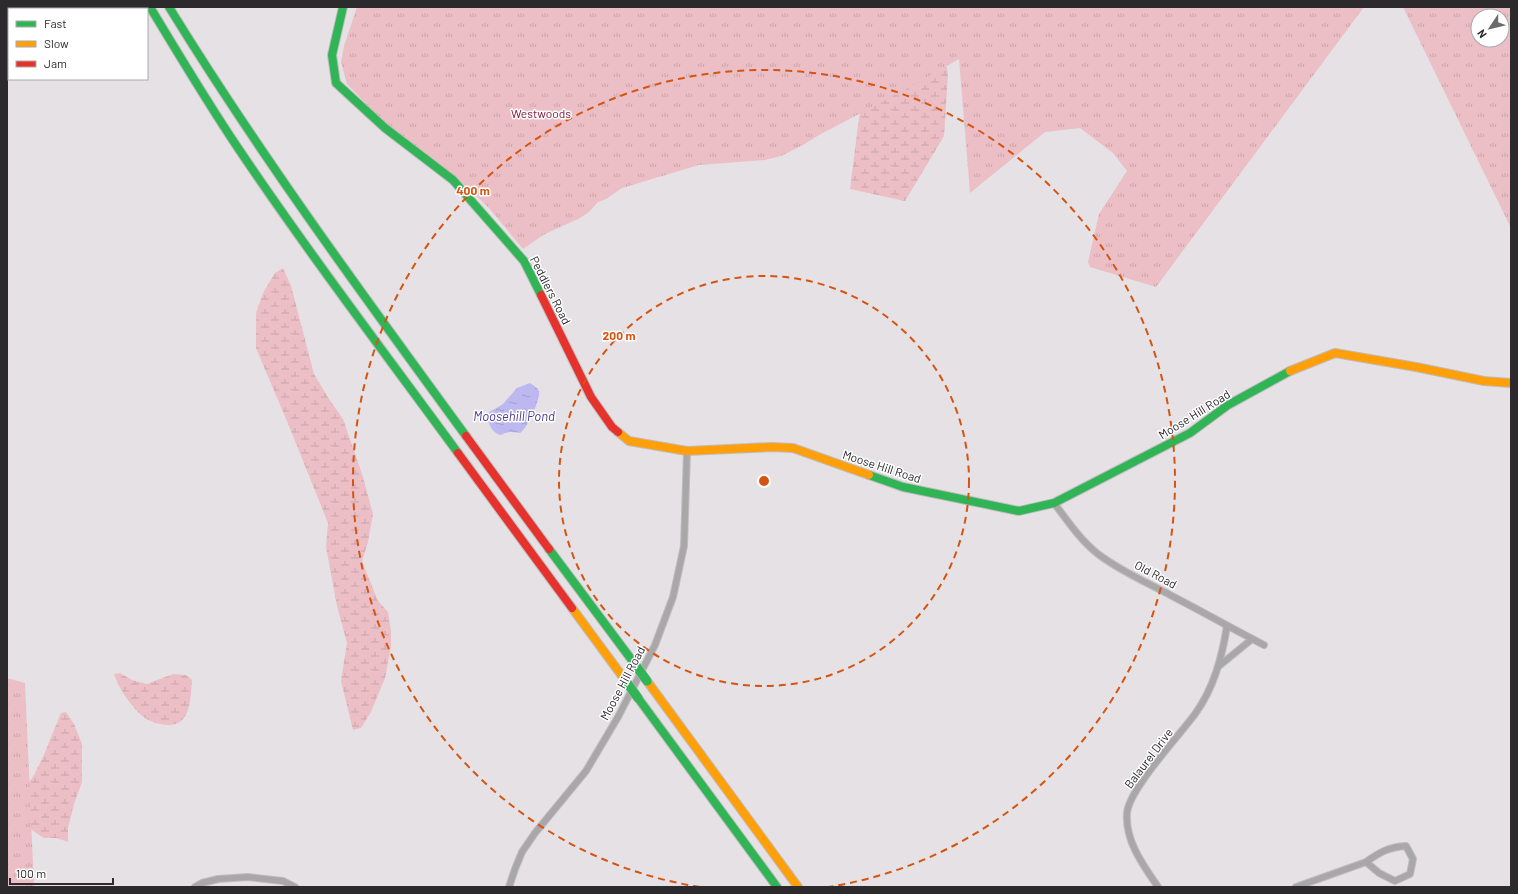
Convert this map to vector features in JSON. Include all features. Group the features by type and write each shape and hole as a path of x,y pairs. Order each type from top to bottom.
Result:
{"main road":[{"path":"150,7 186,67 234,141 300,237 776,887"},
{"path":"170,7 199,56 242,123 314,228 798,887"},
{"name":"Peddlers Road","path":"343,7 332,55 336,83 385,128 453,180 524,261 591,397 612,427 629,441 687,451"},
{"name":"Moose Hill Road","path":"687,451 759,447 793,448 903,487 1019,511 1054,503 1182,439 1228,405 1291,370 1335,353 1416,367 1484,381 1511,383"}],"street":[{"name":"Moose Hill Road","path":"509,887 522,852 535,833 586,771 618,717 655,645 673,597 684,546 687,451"},
{"name":"Old Road","path":"1054,503 1082,540 1098,554 1128,572 1264,645"},
{"name":"Balaurel Drive","path":"1158,887 1145,869 1129,838 1127,812 1134,792 1196,713 1213,681 1222,655 1227,626"},
{"path":"1218,666 1252,639"},
{"path":"1296,887 1366,862 1393,847 1406,846 1413,859 1410,874 1395,881 1379,873 1366,862"},
{"path":"196,887 202,883 218,878 248,877 282,881 295,887"}],"green space":[{"name":"Westwoods","path":"357,7 1364,7 1156,287 1090,267 1088,262 1099,214 1127,171 1113,153 1080,128 1045,132 970,193 959,59 914,85 781,156 765,160 699,165 622,188 606,199 598,202 589,212 580,218 543,235 523,249 489,208 466,186 380,118 347,84 341,62 344,46"},
{"path":"934,7 948,74 944,136 905,201 850,189 860,110"},
{"path":"1403,7 1511,7 1511,228"},
{"path":"283,268 291,286 314,374 343,419 363,477 373,514 368,542 362,561 378,601 388,612 391,631 391,646 385,678 371,712 361,728 353,730 341,681 347,643 337,606 326,547 328,523 256,348 256,313 263,293 275,273"},
{"path":"120,673 132,680 147,684 173,674 186,675 192,680 190,701 186,715 179,723 174,725 161,724 143,717 124,695 118,684 114,674"},
{"path":"7,678 25,683 34,887 7,887"},
{"path":"66,712 74,724 82,744 82,782 74,804 68,828 68,842 57,838 44,838 24,825 7,807 33,777 61,713"}],"water":[{"name":"Moosehill Pond","path":"530,383 538,389 539,395 530,420 523,430 520,433 508,432 501,435 492,430 488,420 488,413 503,404 517,388"}],"traffic: fast":[{"path":"150,7 238,148 346,302 458,453"},
{"path":"169,7 239,117 276,171 466,436"},
{"path":"343,7 332,55 336,83 385,128 453,180 524,261 541,295"},
{"path":"869,475 903,487 1019,511 1054,503 1190,433 1228,405 1290,371"},
{"path":"549,549 634,663"},
{"path":"634,663 647,681"},
{"path":"625,680 638,698"},
{"path":"638,698 777,887"}],"traffic: slow":[{"path":"1290,371 1335,353 1416,367 1484,381 1511,383"},
{"path":"618,432 629,441 687,451 772,447 793,448 869,475"},
{"path":"572,608 625,680"},
{"path":"647,681 798,887"}],"traffic: jam":[{"path":"541,295 591,397 612,427 618,432"},
{"path":"466,436 549,549"},
{"path":"458,453 572,608"}]}
